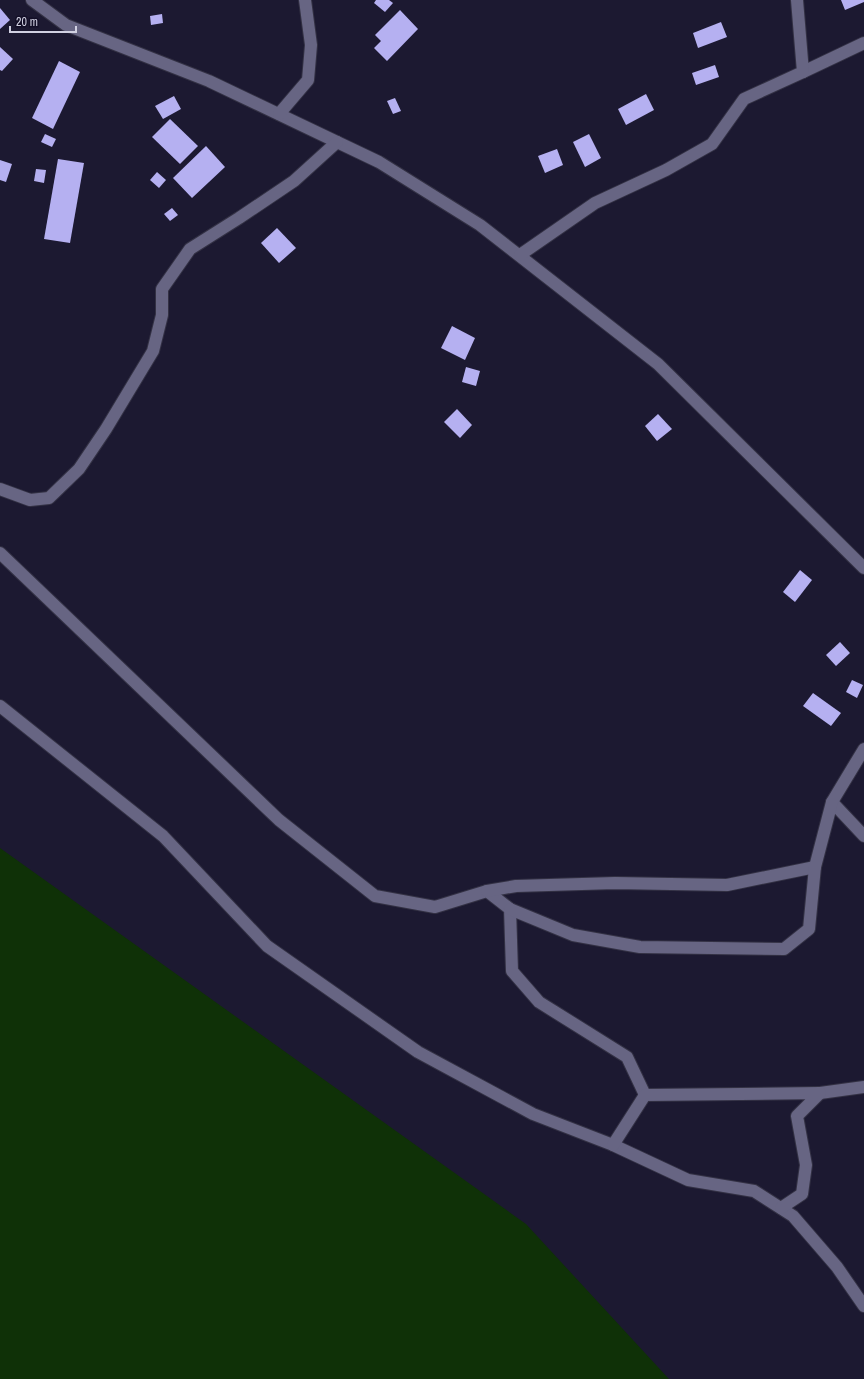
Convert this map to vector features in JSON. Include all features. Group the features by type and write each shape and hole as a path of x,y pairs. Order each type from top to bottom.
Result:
{"street":[{"path":"32,0 66,25 209,81 379,162 480,225 658,364 864,568"},
{"path":"279,114 308,80 311,45 305,0"},
{"path":"796,0 803,72"},
{"path":"520,255 595,203 666,170 712,144 744,100 864,43"},
{"path":"0,490 30,500 49,498 79,469 106,429 152,351 162,315 162,289 190,249 294,181 337,142"},
{"path":"0,553 279,820 375,896 435,907 487,891 516,886 607,883 727,885 815,867"},
{"path":"0,706 162,836 267,946 418,1052 533,1114 613,1145 688,1180 754,1191 793,1216 837,1266 864,1306"},
{"path":"487,891 510,909 572,935 640,947 784,949 809,929 815,867 832,802 864,749"},
{"path":"832,802 864,836"},
{"path":"510,909 512,971 539,1002 627,1057 645,1095"},
{"path":"645,1095 820,1093 864,1087"},
{"path":"781,1208 802,1194 806,1165 797,1116 820,1093"},
{"path":"613,1145 645,1095"}],"green space":[{"path":"0,848 526,1224 669,1379 0,1379"}],"building":[{"path":"376,0 389,0 393,3 385,12 374,3"},
{"path":"841,0 864,0 864,2 845,10"},
{"path":"0,8 10,20 0,29"},
{"path":"400,10 418,29 387,61 374,48 381,41 375,35"},
{"path":"162,14 163,23 151,25 150,16"},
{"path":"721,22 727,37 698,48 693,33"},
{"path":"0,47 13,59 2,71 0,70"},
{"path":"59,61 80,72 53,129 32,118"},
{"path":"715,65 719,77 696,85 692,73"},
{"path":"646,94 654,110 626,125 618,109"},
{"path":"174,96 181,109 163,119 155,106"},
{"path":"395,98 401,111 393,114 387,101"},
{"path":"170,119 198,146 180,164 152,137"},
{"path":"45,134 56,139 52,147 41,142"},
{"path":"589,134 601,158 585,167 573,142"},
{"path":"206,146 225,167 192,198 173,178"},
{"path":"557,149 563,165 545,173 538,156"},
{"path":"58,159 84,163 70,243 44,239"},
{"path":"0,160 12,164 6,182 0,180"},
{"path":"36,169 46,170 44,183 34,181"},
{"path":"157,172 166,180 159,188 150,180"},
{"path":"172,208 178,215 170,221 164,214"},
{"path":"277,228 296,248 279,263 261,243"},
{"path":"452,326 475,338 465,360 441,348"},
{"path":"466,367 480,371 476,386 462,382"},
{"path":"457,409 472,425 460,438 444,422"},
{"path":"658,414 672,429 657,441 645,426"},
{"path":"800,570 812,580 795,602 783,592"},
{"path":"840,642 850,653 836,666 826,655"},
{"path":"852,680 863,685 857,698 846,692"},
{"path":"813,693 841,713 831,726 803,706"}]}
